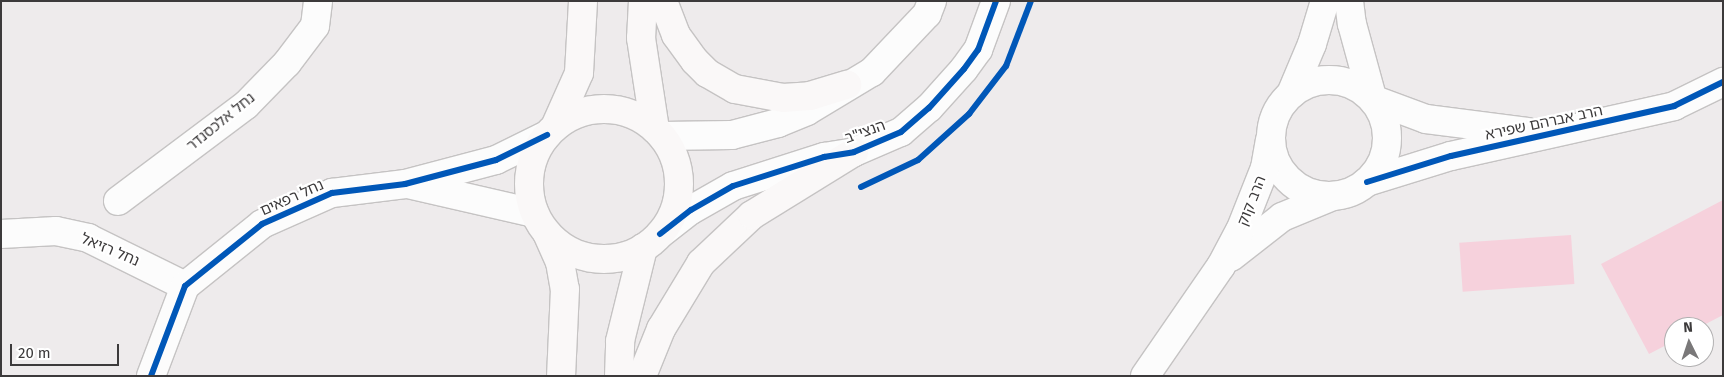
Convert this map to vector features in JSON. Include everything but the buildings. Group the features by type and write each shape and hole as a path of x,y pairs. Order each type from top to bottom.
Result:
{"main road":[{"path":"561,376 565,289 560,262 540,223 529,177 535,155 551,131 579,73 583,1"},
{"path":"619,376 620,341 652,241 673,214 679,192 677,167 659,133 641,38 643,1"},
{"path":"663,1 676,35 695,61 707,73 735,89 783,98 810,96 847,85"},
{"path":"551,131 575,115 604,110 634,115 659,133"},
{"path":"642,376 662,329 701,263 752,215 854,152"},
{"path":"540,223 564,248 596,259 621,258 652,241"}],"street":[{"name":"נחל אלכסנדר","path":"118,201 246,105 287,63 315,26 318,1"},
{"path":"659,133 732,136 778,123 806,111 847,85 872,72 898,48 927,14 932,1"},
{"name":"הנצי\"ב","path":"652,241 691,210 733,186 824,157 854,152 901,132 945,92 978,50 996,1"},
{"path":"1325,1 1312,44 1291,94 1280,107 1271,133 1276,160 1291,182 1315,194 1333,196 1351,191 1367,182 1382,161 1387,143 1386,125 1373,98 1352,24 1349,1"},
{"path":"1291,94 1316,82 1335,80 1352,85 1373,98"},
{"name":"הרב אברהם שפירא","path":"1367,182 1458,154 1548,136 1674,106 1723,82"},
{"name":"הרב אברהם שפירא","path":"1373,98 1426,119 1548,136"},
{"name":"נחל רפאים","path":"185,286 262,224 332,193 405,184 496,160 551,131"},
{"name":"הרב קוק","path":"1145,376 1221,266 1256,193 1271,133"},
{"name":"נחל רפאים","path":"405,184 540,223"},
{"name":"הרב קוק","path":"1221,266 1282,217 1333,196"},
{"name":"נחל רזיאל","path":"1,234 56,231 88,238 185,286"},
{"path":"152,376 185,286"}],"shaded area":[{"path":"1723,200 1723,315 1714,320 1714,317 1664,317 1664,346 1649,354 1601,264"},
{"path":"1571,235 1574,284 1463,292 1459,243"}],"cycle path":[{"path":"660,234 691,210 733,186 824,157 854,152 901,132 929,108 964,69 978,50 996,1"},
{"path":"861,187 918,160 969,114 1006,66 1031,1"},
{"path":"1367,182 1451,156 1674,106 1723,82"},
{"path":"151,376 185,286 262,224 332,193 405,184 496,160 547,135"}]}
